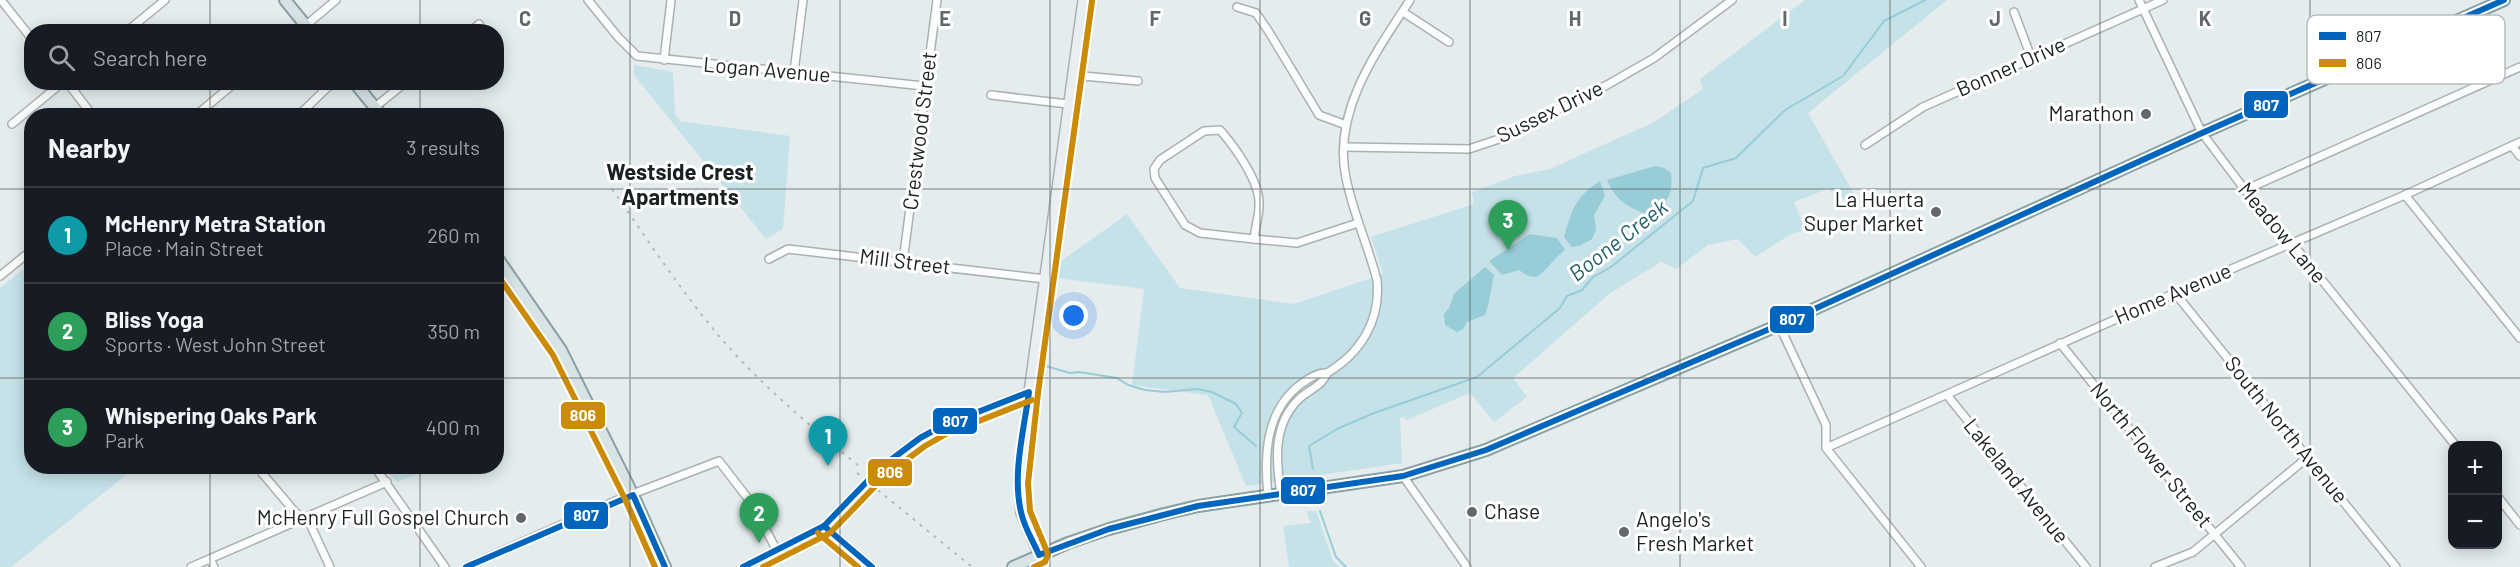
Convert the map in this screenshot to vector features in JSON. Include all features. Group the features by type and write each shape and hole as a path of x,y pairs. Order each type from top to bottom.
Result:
{"main road":[{"path":"285,0 302,24"},
{"path":"2470,15 2504,0"},
{"path":"1013,567 1068,543 1141,520 1198,506 1404,476 1486,450 1779,325 2313,84"},
{"path":"361,90 376,108"},
{"path":"504,268 561,350 633,495 665,567"}],"street":[{"path":"1,0 24,29"},
{"path":"136,24 165,0"},
{"path":"310,24 336,0"},
{"name":"Logan Avenue","path":"588,0 618,38 637,56 924,86"},
{"path":"664,60 671,0"},
{"path":"794,72 804,0"},
{"name":"Crestwood Street","path":"903,262 924,86 937,0"},
{"path":"1039,555 1021,513 1019,483 1029,392 1083,0"},
{"path":"1269,496 1266,451 1276,415 1282,404 1296,388 1321,373 1327,373 1352,356 1365,338 1373,321 1378,291 1377,279 1345,176 1346,125 1356,90 1410,0"},
{"name":"Sussex Drive","path":"1344,147 1469,149 1499,139 1607,85 1654,58 1732,0"},
{"name":"Meadow Lane","path":"2139,0 2202,133 2245,190 2292,243 2452,441"},
{"name":"Bonner Drive","path":"1865,145 1923,107 2163,0"},
{"path":"1237,7 1256,13 1319,116 1346,125"},
{"path":"1403,12 1449,42"},
{"path":"2014,12 2031,57"},
{"path":"2505,74 2520,67"},
{"path":"1072,75 1138,81"},
{"path":"2245,190 2482,84"},
{"path":"32,108 55,90"},
{"path":"72,90 86,108"},
{"path":"205,108 226,90"},
{"path":"305,108 324,90"},
{"path":"383,108 399,90"},
{"path":"990,95 1068,104"},
{"path":"12,124 24,114"},
{"path":"1254,238 1260,203 1255,183 1230,141 1220,130 1204,131 1160,160 1154,168 1155,178 1185,225 1200,233 1297,243 1358,223"},
{"name":"Home Avenue","path":"1826,448 2060,343 2405,195 2520,142"},
{"path":"2512,146 2520,156"},
{"path":"2405,195 2520,338"},
{"name":"Mill Street","path":"768,259 788,249 1045,279"},
{"path":"0,276 24,256"},
{"name":"South North Avenue","path":"2175,293 2397,567"},
{"path":"1779,325 1826,425 1826,448 1920,567"},
{"name":"North Flower Street","path":"2060,343 2241,567"},
{"path":"1281,495 1276,459 1283,424 1294,404 1325,380 1327,373"},
{"path":"743,567 824,526 880,468 920,438 942,426 1029,392"},
{"name":"Lakeland Avenue","path":"1947,395 2086,567"},
{"path":"2155,567 2193,552 2308,458"},
{"path":"466,567 633,495 719,461 753,505 777,551"},
{"path":"263,474 310,524 330,567"},
{"path":"380,474 445,567"},
{"path":"1404,476 1467,567"},
{"path":"191,567 387,482"},
{"path":"2502,502 2520,525"},
{"path":"824,526 872,567"},
{"path":"210,559 214,567"}],"shaded area":[{"path":"1805,0 1947,0 1808,113 1855,196 1849,202 1827,189 1794,202 1805,229 1788,236 1755,257 1738,239 1708,245 1676,269 1661,262 1609,294 1513,378 1527,397 1494,422 1470,393 1407,420 1400,418 1402,463 1246,486 1208,395 1132,385 1144,289 1056,278 1057,264 1127,214 1180,288 1294,304 1383,274 1371,237 1474,204 1472,192 1515,176 1550,169 1654,122 1703,89 1700,79"},
{"path":"634,65 673,72 675,114 680,121 790,136 783,229 766,239 634,75"},
{"path":"24,269 24,474 127,474 11,567 0,567 0,288"},
{"path":"390,474 418,474 397,482"},
{"path":"1306,511 1316,511 1333,561 1340,567 1289,567 1283,526 1311,523"}],"water":[{"path":"1655,166 1671,173 1671,188 1664,203 1647,215 1623,202 1607,180"},
{"path":"1600,181 1605,196 1594,215 1596,230 1592,239 1572,247 1564,237 1572,212 1585,193"},
{"path":"1530,234 1557,238 1565,250 1537,277 1528,276 1519,270 1502,275 1489,261"},
{"path":"1485,267 1494,275 1485,315 1467,322 1463,329 1457,332 1445,325 1444,314 1454,294"}],"waterway":[{"name":"Boone Creek","path":"1313,469 1309,446 1337,429 1374,413 1477,377 1560,308 1567,296 1582,290 1593,277 1611,267 1693,201 1703,168 1736,158 1785,110 1843,76 1884,21 1925,0"},
{"path":"1046,366 1070,373 1079,372 1117,378 1128,385 1145,390 1165,392 1197,389 1212,392 1236,404 1242,413 1234,427 1256,446"},
{"name":"Boone Creek","path":"1320,511 1336,557 1346,567"}],"railway":[{"path":"612,189 687,296 730,349 784,402 860,467"},
{"path":"857,473 972,567"}],"transit line":[{"name":"807","path":"2470,15 2504,0"},
{"name":"806","path":"1034,567 1045,562 1048,554 1030,511 1028,483 1038,393 1092,1"},
{"name":"807","path":"743,567 824,526 880,468 920,438 942,426 1029,392 1018,467 1018,483 1024,523 1039,555 1109,529 1198,506 1403,476 1486,450 1779,325 2313,84"},
{"name":"806","path":"504,285 553,355 625,499 655,567"},
{"name":"806","path":"763,567 830,533 886,475 925,446 946,434 1032,400"},
{"name":"807","path":"466,567 633,495 665,567"},
{"name":"807","path":"824,526 872,567"},
{"name":"806","path":"818,533 858,567"}],"place":[{"name":"Marathon","path":"2146,114"},
{"name":"La Huerta Super Market","path":"1936,212"},
{"name":"Whispering Oaks Park","path":"1508,250"},
{"name":"McHenry Metra Station","path":"828,466"},
{"name":"Chase","path":"1472,512"},
{"name":"McHenry Full Gospel Church","path":"521,518"},
{"name":"Angelo's Fresh Market","path":"1624,532"},
{"name":"Bliss Yoga","path":"759,543"}],"district":[{"name":"Westside Crest Apartments","path":"680,184"}]}
